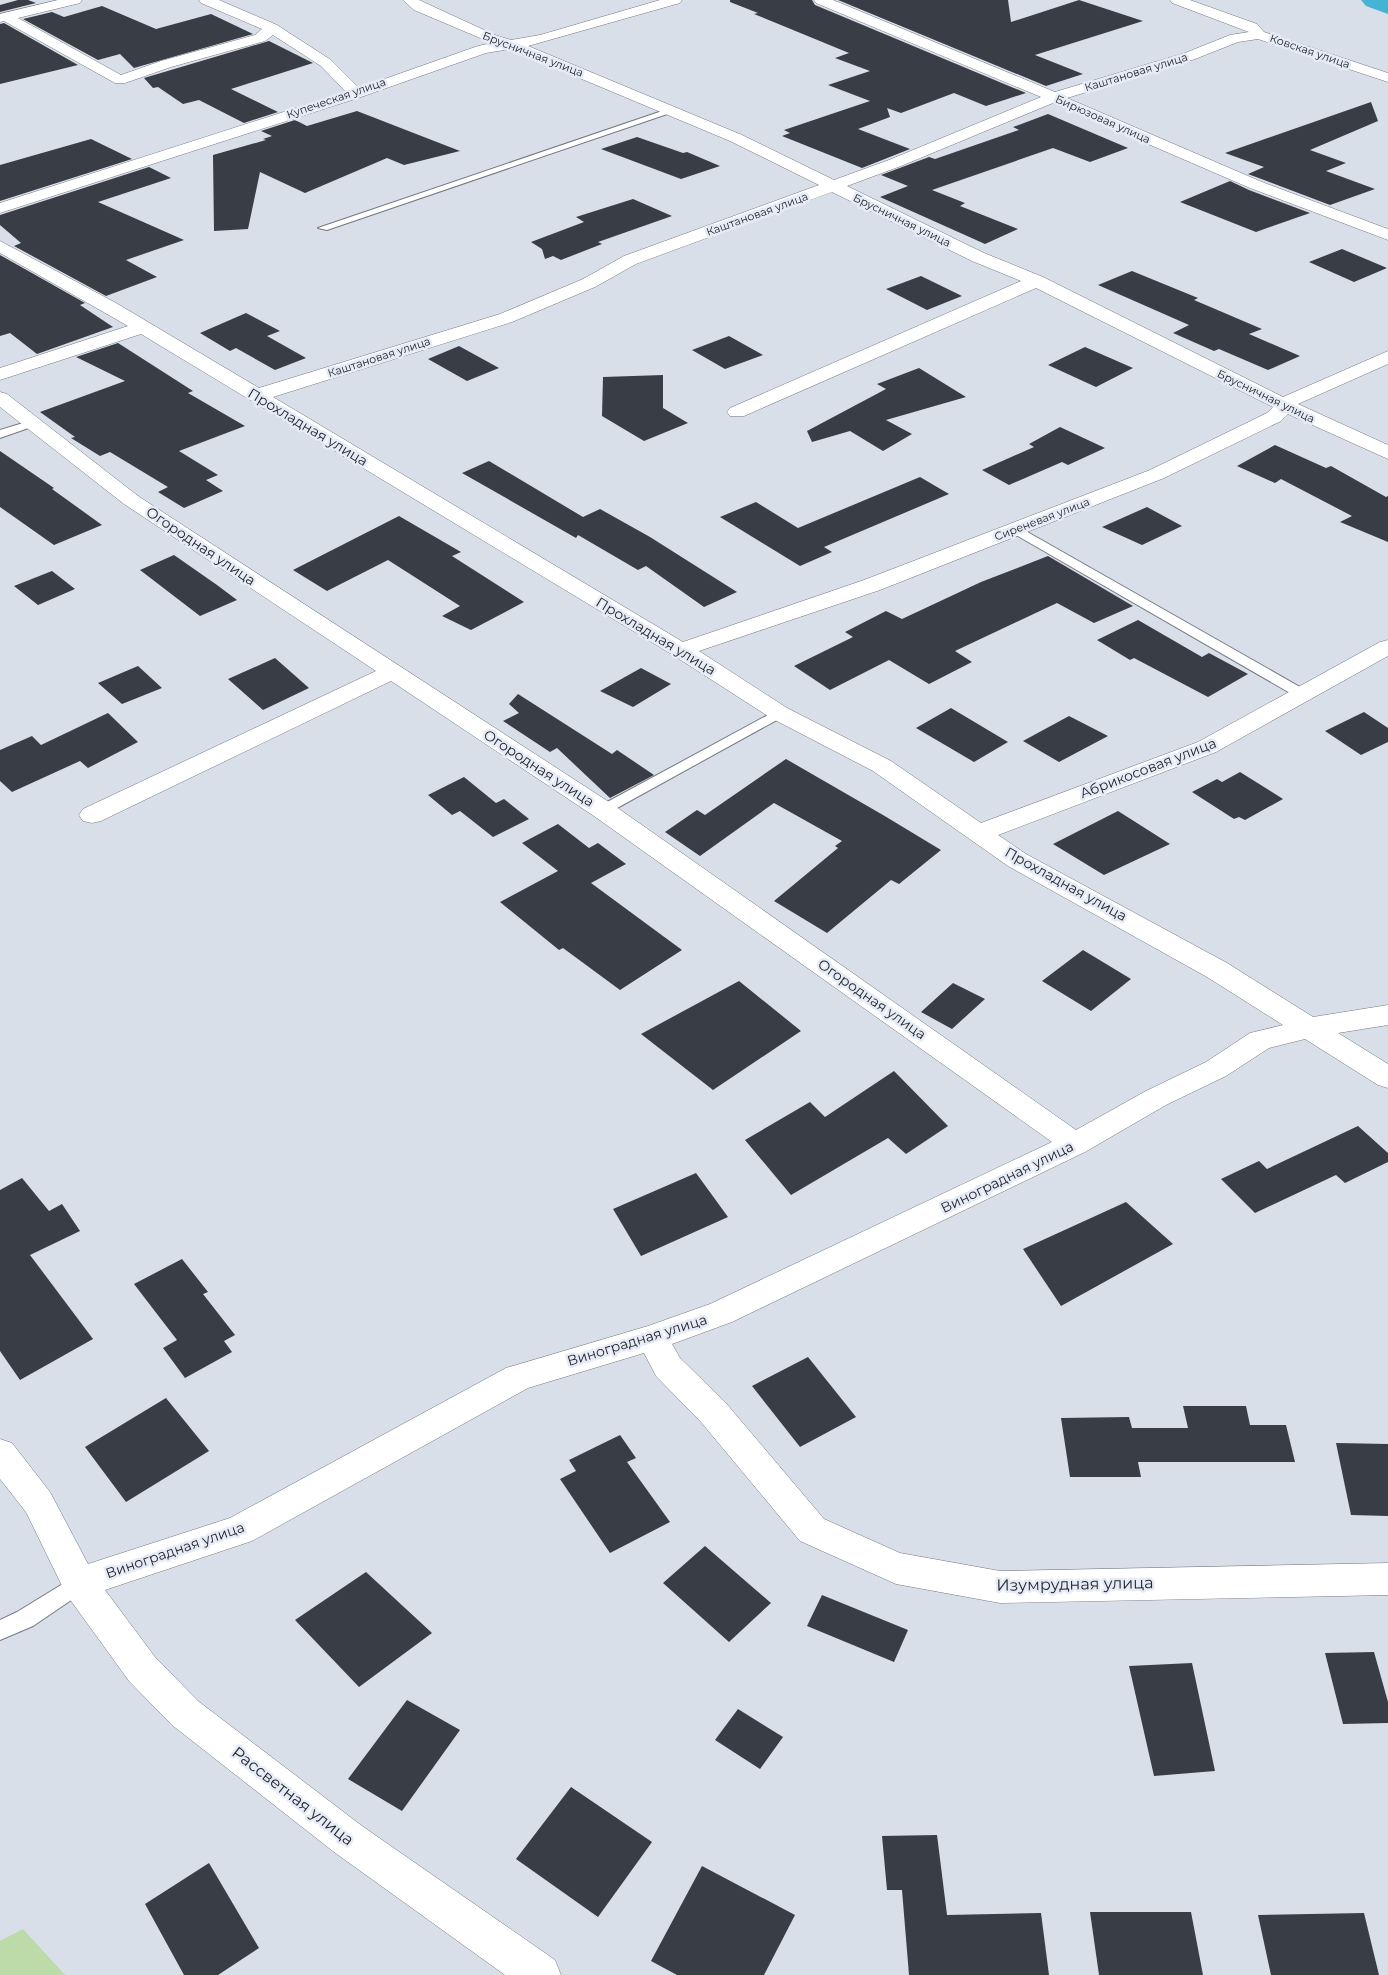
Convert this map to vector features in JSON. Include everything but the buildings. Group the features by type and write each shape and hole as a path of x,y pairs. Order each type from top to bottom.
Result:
{"street":[{"path":"3,17 74,0"},
{"path":"206,0 237,11 272,28 328,64 356,94"},
{"name":"Брусничная улица","path":"410,0 419,7 490,38 513,45 736,138 830,186 978,257 1037,281 1286,406 1388,453"},
{"name":"Купеческая улица","path":"0,208 356,94 384,82 483,49 542,39 675,0"},
{"name":"Бирюзовая улица","path":"820,0 969,63 1036,88 1247,182 1388,235"},
{"name":"Ковская улица","path":"1177,0 1252,27 1260,34 1388,78"},
{"path":"3,17 120,80 166,64 260,38 272,28"},
{"name":"Каштановая улица","path":"255,396 506,318 589,283 630,260 895,163 1054,97 1190,56 1235,38 1260,34"},
{"name":"Прохладная улица","path":"0,246 143,327 255,396 681,650 779,713 882,766 1017,860 1217,970 1388,1078"},
{"path":"737,412 1037,281"},
{"path":"0,374 143,327"},
{"name":"Сиреневая улица","path":"681,650 872,585 1157,474 1274,417 1292,399 1388,357"},
{"name":"Огородная улица","path":"0,398 131,500 603,810 1075,1144"},
{"name":"Абрикосовая улица","path":"980,833 1207,747 1388,647"},
{"path":"92,815 392,672"},
{"name":"Виноградная улица","path":"79,1583 240,1530 518,1377 652,1338 721,1313 1075,1144 1156,1098 1216,1070 1260,1040 1308,1028 1388,1015"},
{"name":"Изумрудная улица","path":"652,1338 668,1367 713,1412 812,1530 896,1568 1000,1588 1215,1581 1388,1579"},
{"name":"Рассветная улица","path":"0,1453 38,1502 79,1583 142,1669 185,1713 348,1839 540,1975"}],"lane":[{"path":"323,228 671,111"},
{"path":"0,434 33,423"},
{"path":"1015,529 1302,694"},
{"path":"603,810 779,713"},
{"name":"Виноградная улица","path":"0,1630 24,1619 79,1583"}],"green space":[{"path":"23,1929 65,1975 0,1975 0,1941"}],"waterway":[{"path":"1376,0 1388,5"}]}
